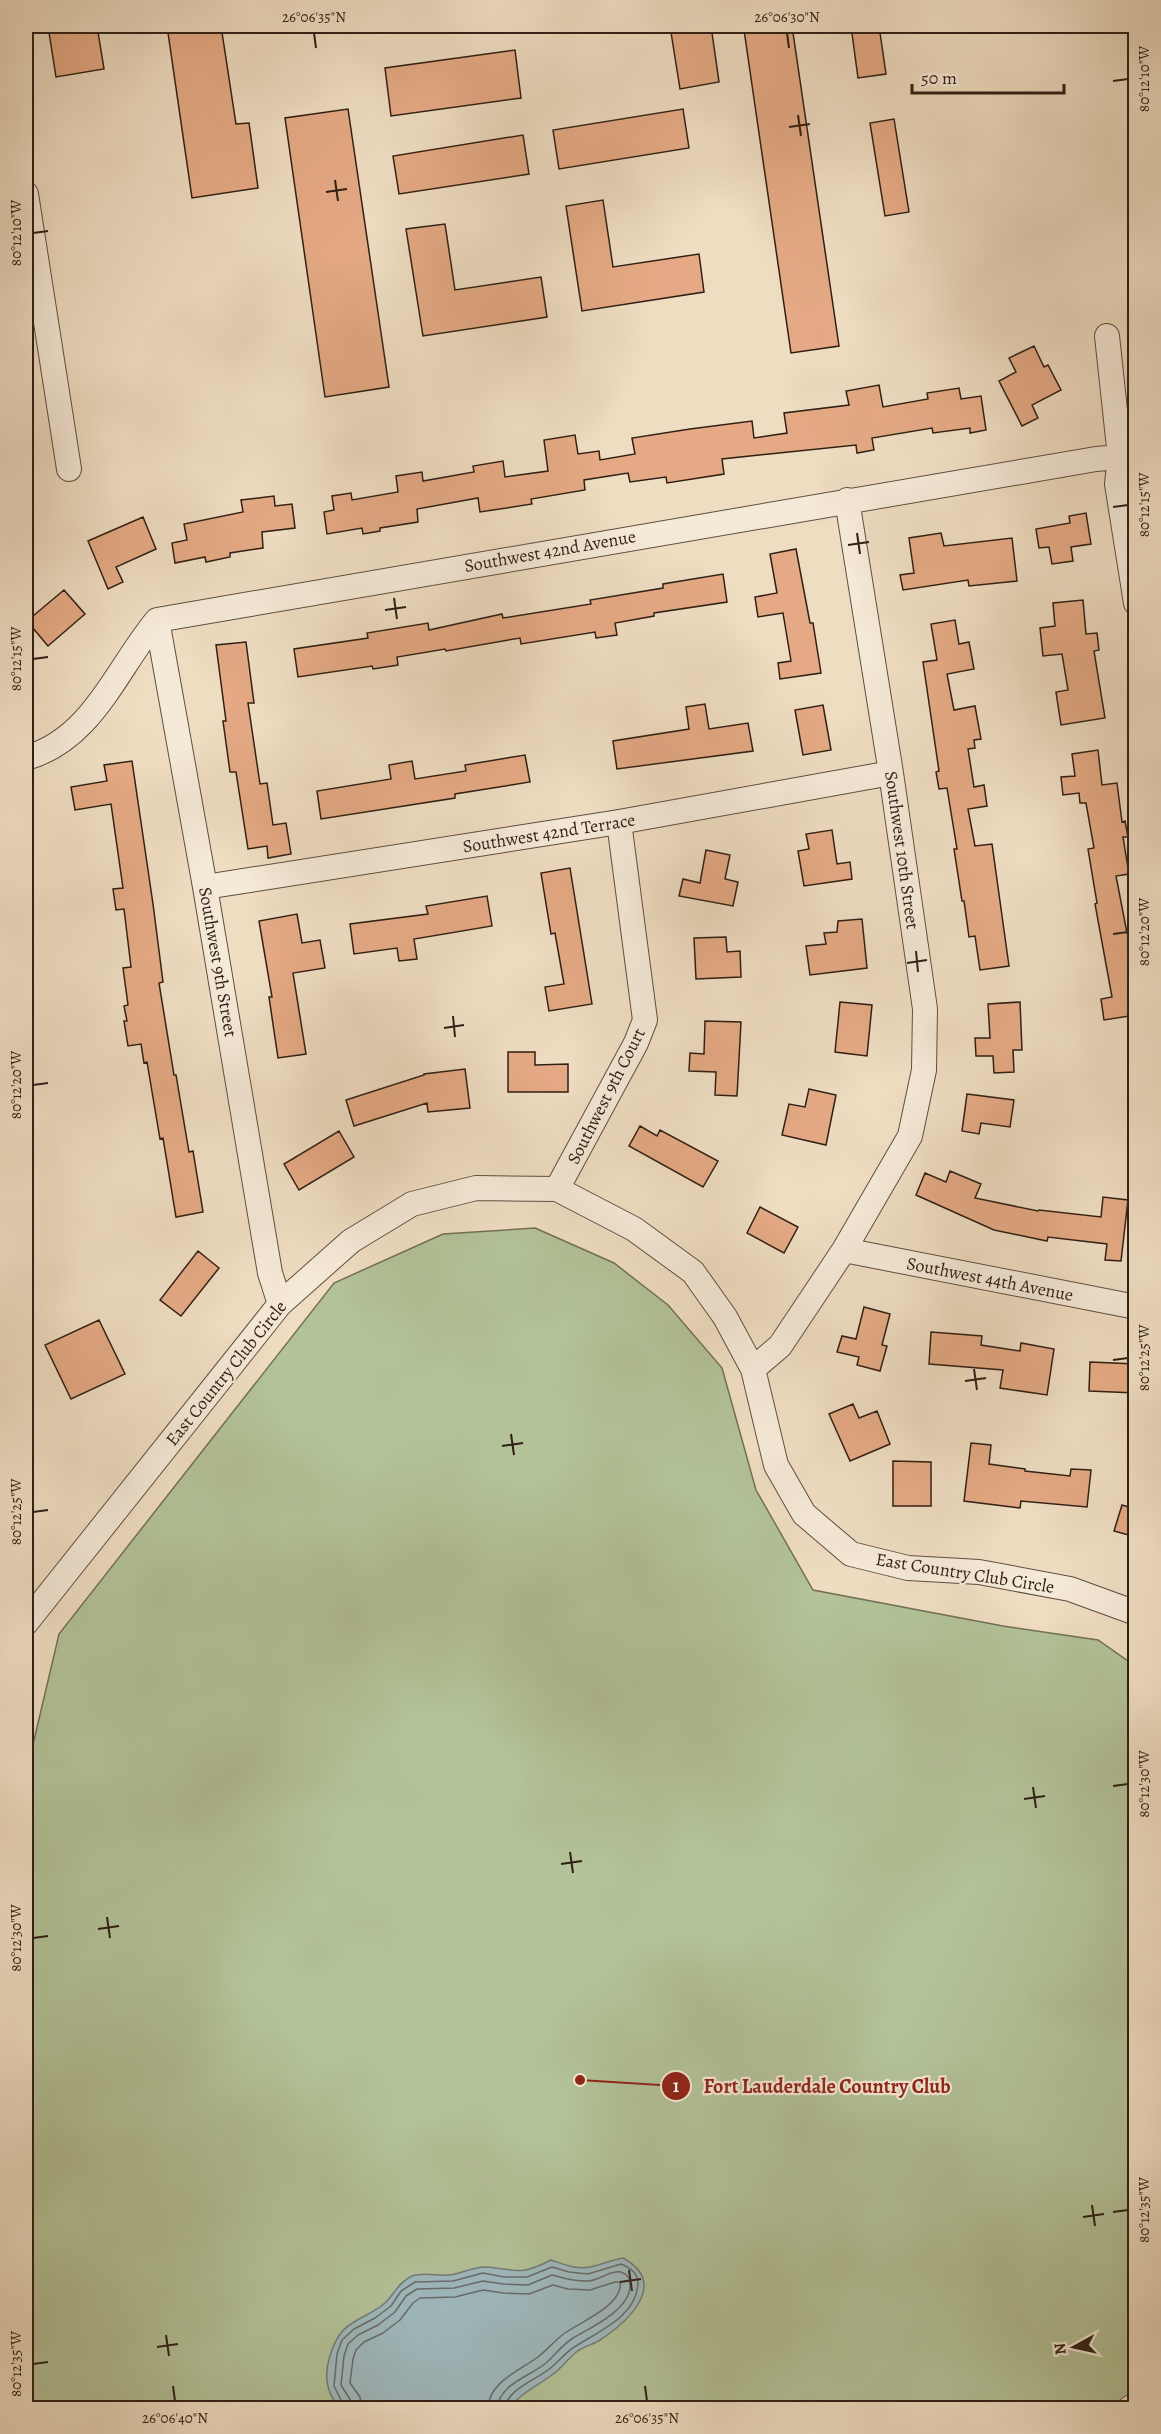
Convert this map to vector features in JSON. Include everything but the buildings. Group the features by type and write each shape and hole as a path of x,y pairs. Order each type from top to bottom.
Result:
{"street":[{"path":"26,194 69,469"},
{"path":"1107,336 1128,460 1117,484 1136,603"},
{"name":"Southwest 42nd Avenue","path":"157,620 847,500 1096,459 1128,460"},
{"name":"Southwest 10th Street","path":"753,1369 780,1346 844,1250 910,1136 924,1070 925,1009 891,773 847,500"},
{"path":"26,758 69,737 96,710 140,640 157,620"},
{"name":"Southwest 9th Street","path":"157,620 270,1273 280,1304"},
{"name":"Southwest 42nd Terrace","path":"205,887 619,822 891,773"},
{"name":"Southwest 9th Court","path":"557,1189 636,1043 645,1020 619,822"},
{"name":"East Country Club Circle","path":"26,1623 280,1304 351,1241 412,1204 476,1188 557,1189 634,1229 693,1272 725,1317 753,1369 776,1464 804,1514 851,1554 908,1568 979,1572 1070,1589 1136,1613"},
{"name":"Southwest 44th Avenue","path":"844,1250 1136,1307"},
{"path":"1130,2409 1136,2404"}],"green space":[{"path":"535,1228 614,1263 668,1305 722,1368 756,1490 813,1590 1003,1626 1098,1640 1135,1666 1136,2386 1116,2408 26,2408 26,1774 59,1634 334,1283 443,1234"}],"water":[{"path":"623,2258 636,2268 643,2279 644,2290 632,2312 611,2332 575,2353 556,2372 524,2394 509,2408 342,2408 331,2395 327,2382 328,2363 339,2336 351,2324 382,2305 400,2284 412,2276 449,2275 485,2267 524,2270 551,2260 585,2268"}],"place":[{"name":"Fort Lauderdale Country Club","path":"580,2080"}]}
